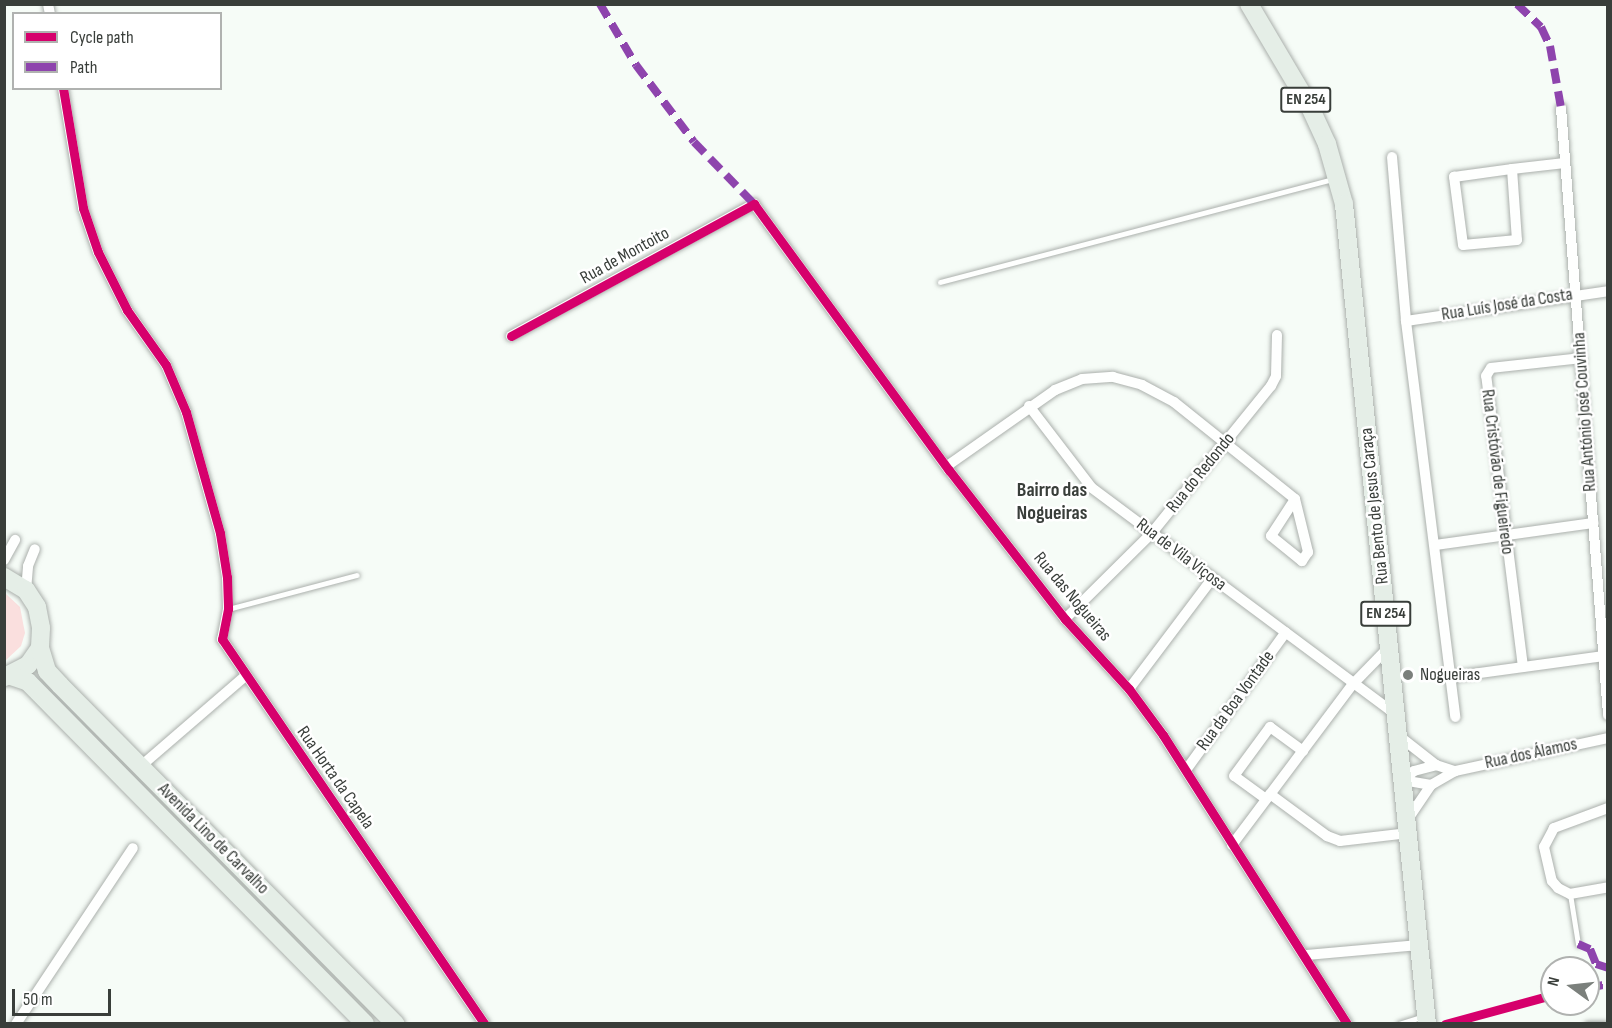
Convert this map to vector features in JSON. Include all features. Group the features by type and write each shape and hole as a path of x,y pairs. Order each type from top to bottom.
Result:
{"main road":[{"name":"EN 254","path":"1249,4 1310,107 1338,178"},
{"name":"Rua Bento de Jesus Caraça","path":"1338,178 1344,204 1404,780 1417,945 1427,1019"},
{"path":"4,577 26,590"},
{"name":"Avenida Lino de Carvalho","path":"26,590 37,608 40,648 47,671 396,1023"},
{"path":"8,677 28,665 40,648"},
{"name":"Avenida Lino de Carvalho","path":"8,677 28,682 365,1023"}],"street":[{"name":"Rua Horta da Capela","path":"63,90 83,208 98,252 127,310 166,365 186,412 220,533 228,609 222,639 244,677 485,1023"},
{"name":"Rua António José Couvinha","path":"1561,108 1608,715"},
{"path":"1392,157 1406,321 1455,717"},
{"path":"1512,169 1517,240 1463,245 1454,177 1512,169 1565,163"},
{"name":"Rua de Montoito","path":"511,336 753,204"},
{"name":"Rua das Nogueiras","path":"753,204 947,466 1065,619 1129,689 1186,770 1232,845 1306,955 1347,1023"},
{"name":"Rua Luís José da Costa","path":"1406,321 1608,291"},
{"name":"Rua do Redondo","path":"1065,619 1151,534 1271,386 1276,376 1277,335"},
{"name":"Rua Cristóvão de Figueiredo","path":"1523,667 1504,536 1486,376 1491,368 1581,358"},
{"path":"947,466 1029,406 1082,379 1113,377 1142,385 1174,402 1295,499 1308,552 1302,561 1271,536 1295,499"},
{"name":"Rua de Vila Viçosa","path":"1029,406 1092,488 1286,632 1353,685 1397,715"},
{"path":"1435,545 1593,522"},
{"path":"4,560 15,540"},
{"path":"26,590 28,566 34,549"},
{"path":"1129,689 1212,579"},
{"name":"Rua da Boa Vontade","path":"1186,770 1286,632"},
{"path":"1232,845 1353,685 1390,646"},
{"path":"1450,677 1603,656"},
{"path":"141,766 244,677"},
{"path":"1303,751 1270,727 1234,776 1327,836 1340,841 1408,826 1431,785 1455,771"},
{"path":"1399,736 1436,765 1455,771"},
{"name":"Rua dos Álamos","path":"1455,771 1608,738"},
{"path":"1404,780 1414,771 1436,765"},
{"path":"1404,780 1431,785"},
{"path":"1608,808 1554,828 1547,835 1544,847 1552,881 1570,894 1608,887"},
{"path":"16,1023 133,848"},
{"path":"1306,955 1417,945"}],"lane":[{"path":"940,282 1338,178"},
{"path":"228,609 357,575"},
{"path":"1570,894 1578,944"},
{"path":"1399,1023 1427,1019"},
{"path":"1587,1023 1606,1023"}],"shaded area":[{"path":"5,593 20,607 25,633 21,646 5,661"}],"marked path":[{"path":"600,4 636,65 694,142 754,204"},
{"path":"1517,4 1541,27 1550,46 1561,108"},
{"path":"1578,944 1590,949 1596,964 1608,968"},
{"path":"1600,986 1608,984"}],"cycle path":[{"path":"63,90 83,208 98,252 127,310 166,365 186,412 220,533 227,577 228,609 222,639 485,1024"},
{"path":"511,336 754,204 949,470 1065,619 1129,689 1163,735 1347,1024"},
{"path":"1445,1024 1540,998"}],"place":[{"name":"Nogueiras","path":"1408,675"}],"district":[{"name":"Bairro das Nogueiras","path":"1052,502"}]}
